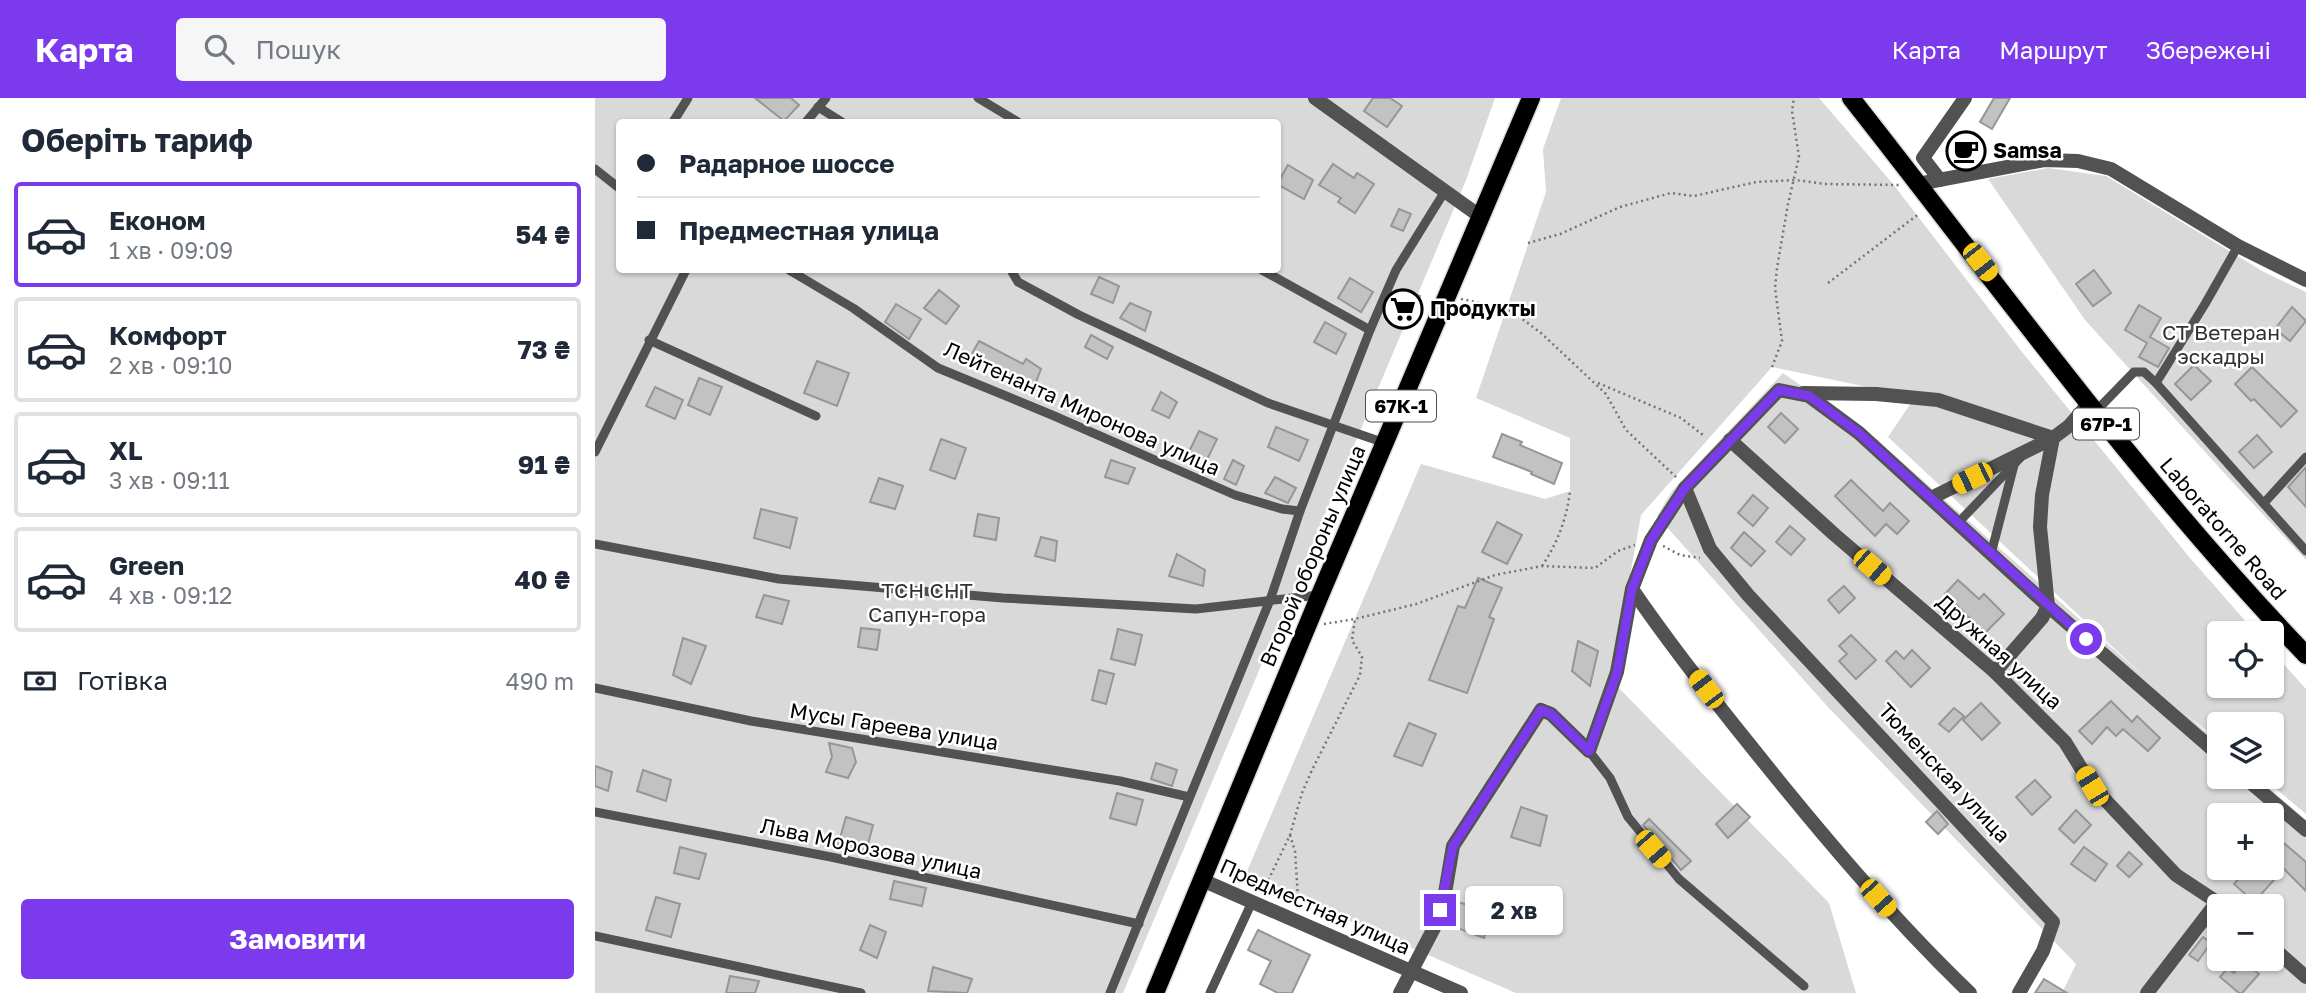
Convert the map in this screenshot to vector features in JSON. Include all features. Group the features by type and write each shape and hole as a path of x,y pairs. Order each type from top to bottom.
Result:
{"main road":[{"name":"Второй обороны улица","path":"1155,993 1320,594 1531,98"},
{"name":"Laboratorne Road","path":"1850,98 2150,480 2252,599 2306,655"}],"street":[{"path":"1315,98 1481,217"},
{"path":"1940,180 1923,158 1965,98"},
{"path":"1918,184 2043,160 2078,161 2111,169 2238,246 2306,280"},
{"path":"1589,751 1617,673 1632,589 1651,540 1685,488 1779,390 1809,396 1859,433 2049,606 2207,744"},
{"path":"1795,393 1875,394 1938,400 2053,438"},
{"path":"1931,498 2053,438 2093,407"},
{"path":"1995,672 2042,618 2049,606 2040,527 2042,495 2053,438"},
{"name":"Дружная улица","path":"1730,440 1995,672 2065,742 2092,786 2176,875 2207,895"},
{"name":"Тюменская улица","path":"1685,488 1710,549 1720,562 2053,922 2043,950 2019,993"},
{"path":"1632,589 1706,689 1788,792 1922,948 1970,993"},
{"name":"Предместная улица","path":"1410,972 1434,928 1445,893 1453,846 1541,710 1551,714 1589,751"},
{"path":"2258,789 2306,831"},
{"name":"Предместная улица","path":"1202,880 1461,993"},
{"path":"2147,993 2207,920"},
{"path":"2284,958 2306,977"},
{"path":"1400,993 1410,972"}],"lane":[{"path":"675,119 688,98"},
{"path":"808,119 826,98"},
{"path":"978,98 1014,119"},
{"path":"818,107 837,119"},
{"path":"595,169 616,186"},
{"path":"1109,993 1270,600 1300,511 1370,330 1396,270 1445,191"},
{"path":"2156,383 2206,304 2238,246"},
{"path":"595,452 684,273"},
{"name":"Лейтенанта Миронова улица","path":"794,273 853,308 938,368 1235,495 1282,509 1300,511"},
{"path":"1013,273 1018,282 1079,315 1268,403 1385,443"},
{"path":"1267,273 1370,330"},
{"path":"649,340 816,416"},
{"path":"2093,407 2134,372 2144,372 2306,551"},
{"path":"1958,523 2027,451"},
{"path":"2264,503 2306,457"},
{"path":"1991,554 2015,464"},
{"path":"595,544 779,579 1003,598 1196,609 1320,594"},
{"name":"Мусы Гареева улица","path":"595,688 751,721 1120,781 1189,797"},
{"path":"1589,751 1610,778 1628,817 1679,879 1804,986"},
{"name":"Льва Морозова улица","path":"595,811 831,857 1139,924"},
{"path":"1210,993 1252,902"},
{"path":"595,936 861,993"}],"path":[{"path":"1772,367 1782,341 1775,288 1777,268 1799,156 1792,111 1794,98"},
{"path":"1528,243 1560,234 1620,207 1671,193 1694,196 1756,182 1795,180 1825,184 1898,185"},
{"path":"1828,284 1933,202"},
{"path":"1448,295 1513,312 1541,332 1606,394 1626,430 1670,470 1685,488"},
{"path":"1594,382 1681,418 1703,435"},
{"path":"1542,566 1568,511 1570,491"},
{"path":"1307,626 1355,620 1416,604 1495,575 1542,566 1595,568 1618,551 1651,540 1680,555 1720,562"},
{"path":"1266,885 1290,835 1302,793 1360,675 1362,657 1352,640 1355,620"},
{"path":"1290,835 1295,851 1298,899"}],"green space":[{"name":"ТСН СНТ Сапун-гора","path":"595,98 1495,98 1466,180 1123,993 595,993"},
{"path":"1561,98 1819,98 1893,184 2022,352 2190,558 2245,621 2207,621 2207,698 2284,698 2284,664 2306,689 2306,814 2276,789 2284,789 2284,712 2207,712 2207,731 2186,714 2207,733 2207,789 2270,789 2306,820 2306,974 2284,955 2284,894 2207,894 2207,971 2284,971 2284,959 2306,980 2306,993 2062,993 2076,964 1828,707 1657,516 1672,491 1783,373 1874,437 2147,679 1888,437 1915,397 1772,367 1641,515 1611,680 1829,903 1856,993 1516,993 1245,876 1421,464 1545,499 1570,491 1570,438 1476,398 1546,192 1543,149"},
{"name":"СТ Ветеран эскадры","path":"2048,168 2106,176 2264,272 2306,292 2306,560 2085,320 1988,179"}],"building":[{"path":"755,98 791,98 799,105 786,119 781,119"},
{"path":"1373,98 1390,98 1402,106 1387,127 1364,111"},
{"path":"1994,98 2010,98 1992,129 1980,122"},
{"path":"1333,164 1354,178 1357,173 1374,184 1355,213 1338,202 1341,198 1319,185"},
{"path":"1288,165 1313,180 1304,199 1281,186 1281,177"},
{"path":"1399,209 1411,214 1403,231 1391,226"},
{"path":"2094,270 2111,293 2093,306 2076,284"},
{"path":"1099,277 1119,286 1113,303 1091,294"},
{"path":"1350,278 1373,292 1361,312 1338,298"},
{"path":"939,290 959,306 946,324 924,308"},
{"path":"1407,290 1420,296 1408,326 1394,320"},
{"path":"1130,303 1151,312 1145,331 1120,318"},
{"path":"896,304 921,319 909,339 885,322"},
{"path":"2139,305 2161,318 2150,337 2169,348 2158,367 2139,357 2147,343 2125,330"},
{"path":"2292,307 2306,321 2290,341 2275,329"},
{"path":"1325,322 1346,334 1336,354 1314,342"},
{"path":"1091,335 1113,347 1107,359 1085,347"},
{"path":"979,341 1023,364 1026,359 1041,369 1033,390 970,357"},
{"path":"817,361 849,373 837,406 804,393"},
{"path":"2194,365 2211,381 2191,400 2175,384"},
{"path":"2252,367 2297,411 2281,427 2235,384"},
{"path":"699,378 722,387 710,415 688,405"},
{"path":"655,387 683,400 675,419 646,406"},
{"path":"1161,392 1177,402 1169,418 1152,410"},
{"path":"1781,413 1798,429 1785,443 1768,427"},
{"path":"1276,427 1308,440 1299,461 1268,447"},
{"path":"1199,431 1217,439 1204,466 1186,458"},
{"path":"1502,434 1562,463 1554,484 1493,457"},
{"path":"2257,435 2272,452 2254,468 2239,452"},
{"path":"941,439 966,448 955,479 930,470"},
{"path":"1111,460 1135,468 1128,484 1105,477"},
{"path":"1233,460 1244,466 1236,485 1224,479"},
{"path":"2306,467 2306,507 2288,487"},
{"path":"1275,477 1296,488 1288,503 1265,493"},
{"path":"879,478 903,486 895,509 870,502"},
{"path":"1851,480 1883,511 1890,503 1909,521 1897,534 1886,524 1875,536 1835,496"},
{"path":"1753,495 1768,508 1753,526 1738,513"},
{"path":"761,509 797,518 790,548 754,538"},
{"path":"978,514 999,518 996,540 974,536"},
{"path":"1497,522 1522,535 1507,564 1482,552"},
{"path":"1790,526 1805,539 1791,555 1776,542"},
{"path":"1744,532 1765,551 1751,566 1731,548"},
{"path":"1041,537 1057,541 1055,561 1035,556"},
{"path":"1177,554 1205,570 1203,586 1169,576"},
{"path":"1478,578 1502,588 1489,617 1494,619 1467,693 1429,680 1458,606 1465,608"},
{"path":"1958,580 1979,599 1984,594 2004,614 1985,633 1945,594"},
{"path":"1844,586 1855,598 1839,613 1828,600"},
{"path":"764,595 789,601 782,624 756,617"},
{"path":"861,628 880,630 877,650 858,647"},
{"path":"1118,629 1142,635 1135,665 1111,659"},
{"path":"1851,635 1876,660 1856,679 1839,661 1847,654 1839,646"},
{"path":"683,638 706,646 691,684 673,675"},
{"path":"1578,641 1598,651 1590,686 1572,671"},
{"path":"1912,650 1930,668 1911,687 1886,661 1896,651 1904,659"},
{"path":"1099,670 1114,674 1106,704 1092,700"},
{"path":"2111,701 2132,722 2137,716 2160,738 2148,751 2123,729 2116,736 2107,727 2092,744 2079,731"},
{"path":"1981,703 2000,723 1982,740 1963,720"},
{"path":"1954,708 1964,716 1949,732 1939,724"},
{"path":"1409,723 1436,734 1422,766 1394,756"},
{"path":"829,743 852,748 856,762 848,778 826,772 832,757"},
{"path":"1156,763 1177,770 1172,786 1151,779"},
{"path":"595,766 612,772 608,791 595,786"},
{"path":"643,770 671,780 666,801 637,791"},
{"path":"2035,780 2051,797 2032,815 2016,797"},
{"path":"1117,793 1143,800 1136,825 1110,818"},
{"path":"1737,804 1750,817 1728,838 1716,824"},
{"path":"1521,807 1547,816 1540,846 1511,837"},
{"path":"2076,810 2091,825 2074,843 2059,829"},
{"path":"1937,811 1948,824 1938,834 1926,822"},
{"path":"846,817 873,825 866,852 838,845"},
{"path":"1649,819 1691,861 1681,870 1643,825"},
{"path":"2284,843 2306,862 2306,891 2284,869"},
{"path":"680,847 706,854 699,879 674,873"},
{"path":"2084,847 2107,864 2095,881 2071,864"},
{"path":"2129,852 2142,864 2129,877 2117,866"},
{"path":"2238,880 2274,880 2261,894 2245,894 2234,884"},
{"path":"894,881 926,888 922,906 890,899"},
{"path":"1504,894 1524,902 1517,923 1497,915"},
{"path":"656,897 680,904 671,937 646,930"},
{"path":"1458,902 1491,912 1484,938 1452,926"},
{"path":"870,925 886,932 877,958 860,950"},
{"path":"1258,930 1310,955 1292,993 1278,993 1260,984 1271,961 1248,950"},
{"path":"2203,937 2207,940 2207,949 2198,961 2189,955"},
{"path":"933,967 972,979 967,993 928,991"},
{"path":"2225,971 2256,971 2259,974 2239,993 2220,977"},
{"path":"730,976 759,981 755,993 726,993"},
{"path":"2044,979 2067,993 2035,993"}],"place":[{"name":"Samsa","path":"1966,151"},
{"name":"Продукты","path":"1403,309"}],"route":[{"path":"1440,910 1453,846 1541,710 1551,714 1589,751 1617,673 1632,589 1651,540 1685,488 1779,390 1809,396 1859,433 2086,639"}]}
